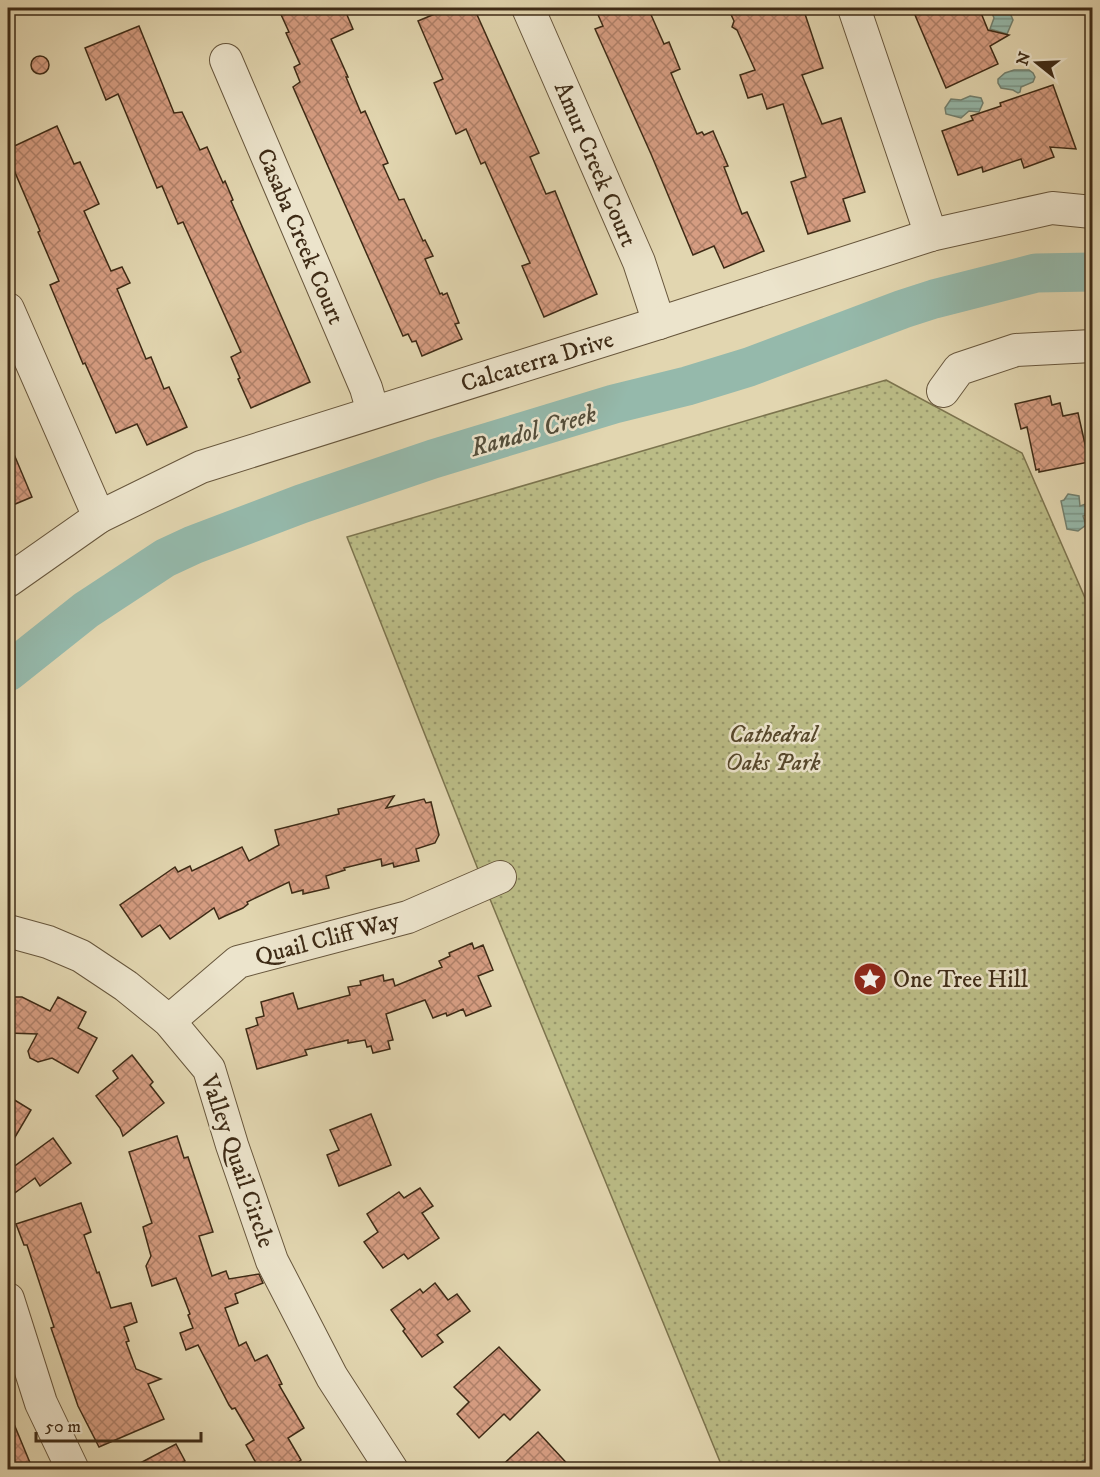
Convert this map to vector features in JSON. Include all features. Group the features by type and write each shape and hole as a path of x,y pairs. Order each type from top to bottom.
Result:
{"street":[{"name":"Amur Creek Court","path":"528,8 639,262 658,323"},
{"path":"854,8 931,235"},
{"name":"Casaba Creek Court","path":"226,60 366,388 373,412"},
{"name":"Calcaterra Drive","path":"8,581 99,517 201,467 931,235 1052,208 1092,212"},
{"path":"8,309 99,517"},
{"path":"943,391 959,369 1016,350 1092,346"},
{"name":"Quail Cliff Way","path":"169,1021 238,962 408,917 500,877"},
{"name":"Valley Quail Circle","path":"8,932 48,942 81,956 126,986 169,1021 209,1069 232,1145 272,1261 332,1377 392,1470"},
{"path":"8,1299 41,1403 73,1470"}],"green space":[{"name":"Cathedral Oaks Park","path":"886,380 1022,453 1092,614 1092,1469 723,1469 483,882 347,537"}],"shaded area":[{"path":"990,8 1008,8 1013,20 1007,34 990,29 994,18"},
{"path":"1014,70 1029,70 1035,77 1033,82 1021,87 1018,93 1001,88 998,83 998,79 1005,73"},
{"path":"970,96 981,98 983,103 979,112 969,111 961,118 946,114 945,108 951,99 961,100"},
{"path":"1068,494 1079,496 1080,506 1086,504 1089,514 1083,516 1086,525 1078,531 1067,529 1061,501"}],"building":[{"path":"278,8 344,8 353,29 331,39 361,113 365,111 388,163 383,165 399,200 404,199 423,241 425,240 433,256 425,259 440,294 447,293 459,323 455,324 462,339 422,356 416,341 412,342 408,334 403,336 293,87 300,82 294,67 300,64"},
{"path":"449,8 474,8 539,153 530,157 546,194 555,191 597,294 544,317 522,266 530,263 485,162 481,164 466,129 456,134 434,83 443,79 418,21"},
{"path":"595,8 648,8 664,44 669,42 680,69 671,73 697,134 702,132 704,135 713,131 728,166 724,167 742,214 747,212 764,251 724,268 714,246 693,255 595,29 603,26"},
{"path":"728,8 803,8 823,68 802,75 822,124 841,118 865,192 843,199 850,221 808,234 791,182 806,177 783,104 767,109 762,94 748,98 740,75 755,70 737,30 732,27 734,21"},
{"path":"912,8 979,8 988,30 1009,35 990,46 998,64 946,88"},
{"path":"139,26 174,113 182,112 200,150 207,147 223,183 225,181 233,200 231,201 310,382 251,408 231,357 241,352 183,222 178,224 162,186 157,188 118,94 106,100 85,48"},
{"path":"36,56 44,56 49,61 47,72 36,74 31,69 31,61"},
{"path":"1053,85 1076,149 1050,147 1054,157 1024,168 1021,159 983,172 982,167 958,175 942,131 973,120 971,116 1001,106 1000,103"},
{"path":"57,126 74,164 80,162 99,204 84,211 111,271 122,267 130,283 117,289 146,359 151,357 164,389 169,387 187,427 147,445 137,424 116,433 85,363 83,364 50,285 59,281 8,156 8,149"},
{"path":"1050,396 1052,405 1060,403 1063,416 1078,413 1089,462 1039,472 1039,469 1036,470 1027,427 1021,429 1015,404"},
{"path":"8,440 32,497 8,507"},
{"path":"394,796 386,808 424,799 426,803 431,802 439,835 435,843 416,849 419,861 394,867 393,863 382,866 381,859 344,868 345,870 326,876 329,888 303,894 303,890 292,893 289,882 247,902 248,904 243,908 219,919 214,908 170,939 160,925 142,937 120,905 175,867 178,872 190,866 192,871 242,847 249,861 279,845 275,830 339,814 338,809"},
{"path":"472,943 474,949 483,945 493,970 478,976 491,1006 466,1016 463,1009 447,1016 446,1013 433,1018 425,1000 386,1014 393,1040 388,1041 390,1049 373,1053 371,1046 367,1047 365,1040 348,1043 348,1040 305,1050 307,1055 257,1069 246,1029 258,1025 256,1018 264,1016 261,1002 293,993 298,1009 350,995 348,987 361,985 360,981 383,975 384,981 393,979 395,986 442,967 439,961 450,956 449,953"},
{"path":"8,997 22,997 50,1011 58,997 86,1012 78,1028 97,1038 78,1073 52,1058 38,1062 30,1058 28,1051 37,1034 8,1033"},
{"path":"132,1055 153,1082 150,1085 164,1103 123,1136 120,1128 96,1096 118,1078 113,1071"},
{"path":"8,1096 31,1110 8,1149"},
{"path":"371,1114 391,1165 339,1186 327,1155 339,1150 330,1130"},
{"path":"177,1136 184,1158 188,1157 213,1232 199,1236 212,1276 226,1271 229,1279 259,1274 263,1283 235,1294 238,1303 225,1308 239,1346 246,1342 255,1361 267,1355 282,1384 279,1385 304,1428 288,1438 301,1460 286,1470 260,1470 246,1445 254,1440 235,1408 232,1409 229,1405 198,1345 186,1350 180,1333 193,1328 176,1278 152,1286 146,1266 151,1256 143,1227 152,1223 129,1152"},
{"path":"53,1138 71,1163 40,1186 35,1178 8,1198 8,1171"},
{"path":"420,1188 433,1206 422,1213 439,1238 408,1259 404,1254 383,1268 364,1242 378,1232 367,1214 399,1192 404,1198"},
{"path":"81,1203 91,1232 84,1235 111,1308 131,1303 137,1322 124,1327 129,1341 126,1342 136,1369 161,1379 148,1384 164,1419 99,1447 78,1406 51,1328 54,1327 27,1245 24,1245 16,1224"},
{"path":"435,1283 448,1300 457,1294 470,1311 437,1335 443,1342 422,1357 391,1310 420,1289 423,1293"},
{"path":"499,1347 540,1390 510,1420 504,1414 479,1438 457,1414 469,1402 454,1387"},
{"path":"9,1412 33,1470 8,1470"},
{"path":"538,1432 573,1470 497,1470"},
{"path":"176,1444 187,1470 127,1470"}],"waterway":[{"name":"Randol Creek","path":"8,672 86,610 165,558 301,504 433,459 614,404 687,386 749,367 934,299 1036,273 1092,272"},
{"path":"1071,1470 1092,1459"}],"place":[{"name":"One Tree Hill","path":"870,979"}]}
